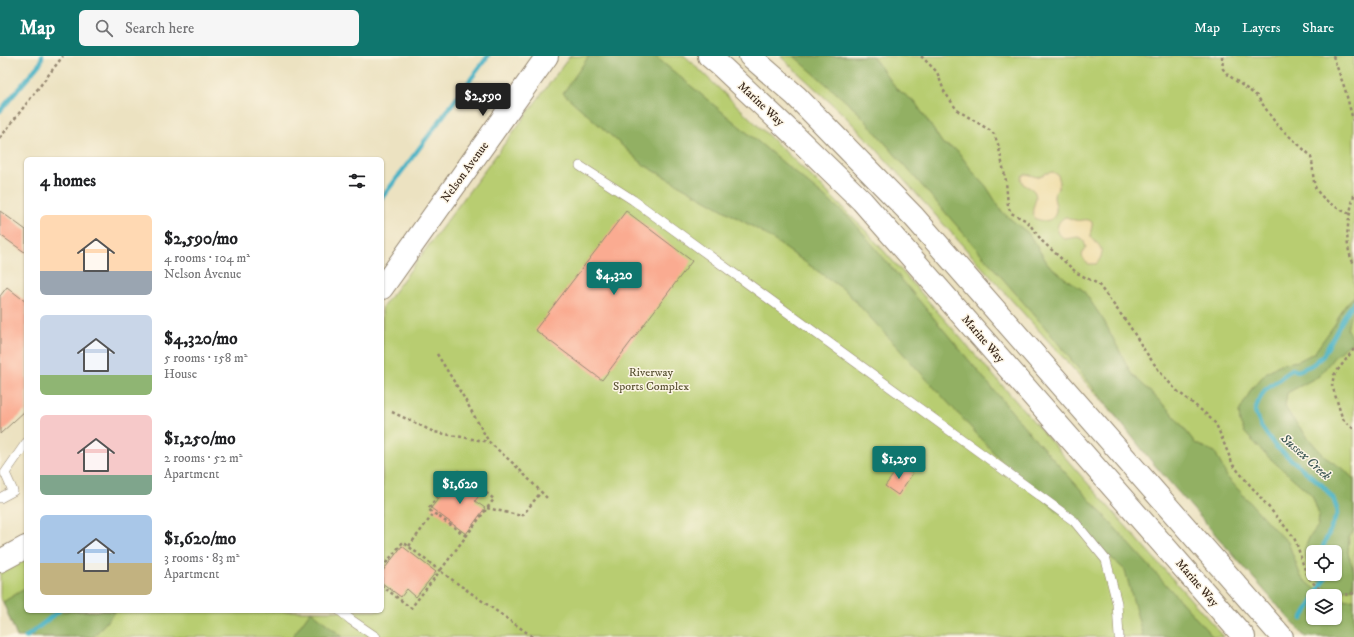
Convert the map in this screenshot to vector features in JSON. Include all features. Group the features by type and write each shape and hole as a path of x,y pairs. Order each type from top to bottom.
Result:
{"main road":[{"name":"Nelson Avenue","path":"384,285 547,56"},
{"name":"Marine Way","path":"709,56 862,201 1244,637"},
{"path":"750,56 796,96 914,217 1282,637"},
{"path":"0,561 24,548"}],"lane":[{"path":"580,166 633,200 1074,521 1106,560 1117,603 1119,637"},
{"path":"0,498 13,491 5,473 24,446"},
{"path":"342,613 376,637"}],"path":[{"path":"0,138 63,56"},
{"path":"921,56 937,72 944,91 957,110 994,134 998,144 1006,181 1008,206 1011,213 1027,221 1042,241 1077,273 1098,284 1129,325 1160,372 1176,390 1216,424 1233,465 1293,536 1310,578 1320,588 1330,594 1337,595 1354,593"},
{"path":"1222,56 1223,69 1228,75 1256,96 1277,125 1310,155 1313,161 1315,188 1320,196 1344,212 1350,214"},
{"path":"1333,56 1345,89 1354,124"},
{"path":"1354,195 1347,241 1354,264"},
{"path":"1354,349 1334,376 1332,385 1342,417 1345,422 1354,429"},
{"path":"436,354 463,396 489,442 515,465 547,498"},
{"path":"392,412 434,432 489,442"},
{"path":"384,588 411,608 440,571 494,499 457,470 428,508 466,536"},
{"path":"487,508 522,516 541,492"},
{"path":"409,546 434,513"},
{"path":"384,566 403,542 440,571 533,637"}],"green space":[{"name":"Riverway Sports Complex","path":"570,56 685,56 866,231 1224,637 32,637 0,598 0,571 24,559 24,613 384,613 384,305"},
{"path":"589,56 655,56 851,219 1028,431 1213,637 1143,637 1125,570 1005,465 846,291 762,232 644,165 563,93"},
{"path":"780,56 1354,56 1354,637 1323,625 1342,625 1342,589 1306,589 1306,618 1292,613 845,116"},
{"path":"794,56 872,56 897,89 915,102 943,144 957,150 973,172 986,186 1003,213 1028,233 1048,264 1066,279 1083,290 1104,321 1131,373 1172,413 1196,444 1215,452 1227,477 1273,528 1288,542 1301,577 1316,589 1306,589 1306,625 1342,625 1342,600 1354,599 1354,637 1305,637 1152,462 1050,333 858,112"},
{"path":"1354,296 1354,312 1350,317 1347,330 1353,338 1351,344 1335,356 1319,376 1287,393 1285,407 1292,418 1316,447 1329,460 1345,470 1354,480 1354,530 1349,538 1348,553 1354,571 1353,588 1342,590 1342,589 1326,589 1319,581 1342,581 1342,545 1306,545 1309,538 1318,526 1319,515 1312,495 1264,453 1245,433 1240,423 1239,412 1252,388 1267,372 1280,364 1298,361 1314,353 1335,324 1344,307"},
{"path":"1306,545 1306,559 1304,550"},
{"path":"24,589 24,613 114,613 93,637 17,637 3,602"},
{"path":"310,613 313,613 343,637 292,637"}],"sand":[{"path":"1053,172 1058,175 1060,182 1054,195 1056,208 1055,214 1051,219 1044,221 1034,218 1033,210 1036,194 1033,190 1023,184 1021,179 1023,175 1026,174 1037,177"},
{"path":"1065,217 1072,220 1088,220 1092,222 1090,234 1091,238 1098,244 1102,252 1100,259 1096,264 1089,264 1084,261 1082,255 1086,247 1083,239 1078,237 1065,239 1059,234 1059,222"}],"building":[{"path":"0,211 24,229 24,252 0,235"},
{"path":"626,211 692,261 602,380 535,330"},
{"path":"7,287 24,300 24,412 0,434 0,296"},
{"path":"901,464 913,473 898,495 885,486"},
{"path":"457,475 481,493 475,501 485,508 466,534 431,508"},
{"path":"402,546 436,572 416,597 407,589 401,597 384,584 384,569"}],"waterway":[{"path":"0,111 41,62 42,56"},
{"path":"384,195 488,56"},
{"name":"Sussex Creek","path":"1324,545 1338,512 1333,498 1322,485 1275,446 1261,426 1255,412 1258,402 1265,390 1292,369 1298,371 1312,365 1323,356 1347,312 1354,303"},
{"name":"Sussex Creek","path":"1319,589 1324,581"},
{"name":"Sussex Creek","path":"1302,619 1306,612"},
{"path":"26,637 56,613"}]}
